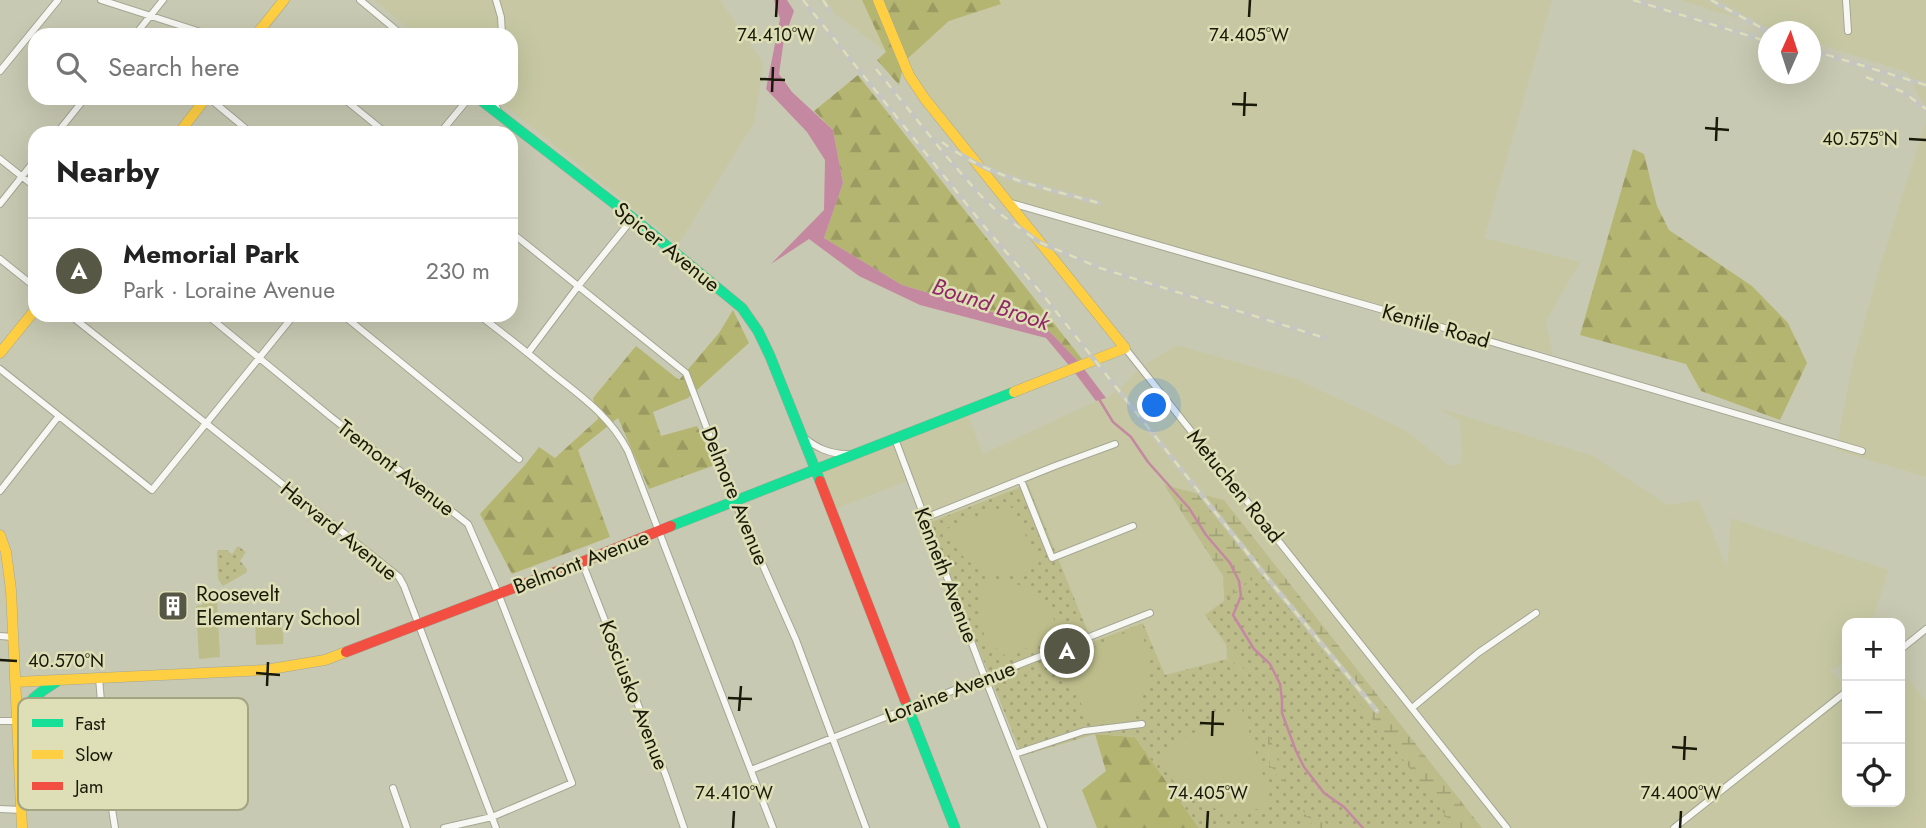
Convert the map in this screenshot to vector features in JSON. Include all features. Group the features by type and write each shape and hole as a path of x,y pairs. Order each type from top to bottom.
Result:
{"street":[{"path":"35,28 58,0"},
{"path":"101,0 188,28"},
{"path":"141,28 163,0"},
{"path":"265,28 284,0"},
{"path":"360,0 394,28"},
{"path":"496,0 502,28"},
{"name":"Metuchen Road","path":"878,0 909,75 925,99 1507,828"},
{"path":"1846,0 1848,32"},
{"path":"0,71 28,37"},
{"path":"63,126 79,105"},
{"path":"184,126 201,105"},
{"path":"216,105 242,126"},
{"path":"352,105 378,126"},
{"path":"446,126 463,105"},
{"name":"Spicer Avenue","path":"487,105 514,126"},
{"path":"496,105 501,116"},
{"name":"Spicer Avenue","path":"518,129 633,218 742,308 751,320 778,374 955,828"},
{"path":"0,159 28,181"},
{"path":"0,204 28,169"},
{"name":"Kentile Road","path":"1009,203 1863,451"},
{"path":"528,353 633,218"},
{"name":"Delmore Avenue","path":"518,237 686,373 734,500 796,640 866,828"},
{"path":"0,259 28,281"},
{"path":"0,353 28,319"},
{"name":"Harvard Avenue","path":"80,322 399,577 496,828"},
{"name":"Tremont Avenue","path":"215,322 468,524 498,593 572,783 492,817"},
{"path":"0,369 152,490 288,322"},
{"path":"352,322 519,459"},
{"path":"488,322 591,404 613,426 628,451 773,828"},
{"name":"Belmont Avenue","path":"16,682 265,670 295,666 345,653 1125,348"},
{"path":"0,491 58,417"},
{"path":"803,437 827,452 856,454"},
{"name":"Kenneth Avenue","path":"895,439 1044,828"},
{"path":"925,518 1115,444"},
{"path":"1021,480 1052,558 1133,526"},
{"path":"0,535 9,568 18,739"},
{"name":"Kosciusko Avenue","path":"582,562 684,828"},
{"name":"Loraine Avenue","path":"751,770 1150,613"},
{"path":"1412,708 1478,653 1536,613"},
{"path":"1905,646 1926,629"},
{"path":"0,636 13,637"},
{"path":"99,678 101,698"},
{"path":"32,698 57,681"},
{"path":"1674,828 1842,695"},
{"path":"0,721 17,721"},
{"path":"1015,754 1084,731 1142,724"},
{"path":"393,788 407,828"},
{"path":"0,809 18,810"},
{"path":"22,810 22,828"},
{"path":"112,810 115,828"},
{"path":"444,828 492,817"}],"shaded area":[{"path":"374,0 720,0 764,64 754,123 678,245 505,105 518,105 518,28 408,28"},
{"path":"774,0 787,0 794,11 784,39 779,74 792,92 833,130 843,183 824,238 902,285 1046,328 1078,361 1106,398 1096,401 1046,338 920,305 859,276 809,239 771,264 824,210 825,160 807,132 766,89 780,19"},
{"path":"817,0 862,0 886,52"},
{"path":"999,0 1552,0 1484,238 1580,262 1546,321 1553,355 1016,206 904,62 950,21 1000,4"},
{"path":"1680,0 1926,0 1926,110 1907,72 1821,45 1821,21 1758,21 1758,25"},
{"path":"1926,121 1926,477 1836,450 1852,366 1880,266"},
{"path":"1177,345 1296,379 1405,430 1450,466 1462,462 1460,421 1438,408 1593,456 1668,505 1699,500 1727,568 1731,518 1889,570 1873,618 1842,618 1842,664 1829,670 1842,682 1842,807 1905,807 1907,678 1926,701 1926,828 1482,828 1224,500 1164,486 1223,576 1227,659 1165,675 1092,643 1028,484 928,523 910,480 832,510 818,473 968,415 983,454 1106,398 1121,388 1141,367"}],"green space":[{"path":"862,0 999,0 1001,4 949,21 904,62 899,85 877,60 886,52"},
{"path":"858,75 1082,359 1078,361 1046,328 902,285 824,238 843,183 833,130 814,111"},
{"path":"1633,149 1644,154 1657,206 1669,230 1752,286 1788,323 1807,363 1780,420 1701,391 1686,364 1580,335"},
{"path":"733,310 749,343 688,398 653,412 661,436 697,426 715,465 649,489 618,418 578,450 610,537 512,574 480,514 539,447 555,458 598,419 593,398 636,346 679,380 719,333"},
{"path":"1028,484 1092,642 1143,623 1165,675 1227,659 1248,675 1205,615 1261,573 1455,828 1332,828 1294,798 1315,828 1199,828 1135,737 1095,734 1022,756 928,523","holes":["1268,731 1287,788 1269,764"]},
{"path":"1164,485 1224,500 1482,828 1315,828 1269,764 1264,687 1227,659 1223,576"},
{"path":"1005,506 1013,508 1039,564 1017,572 995,573 974,565 965,558 946,529"},
{"path":"238,546 246,552 240,561 247,569 246,573 223,586 218,579 218,550 227,550 232,554"},
{"path":"991,581 1016,584 1043,601 1055,621 1059,633 1056,638 1005,656 985,641 979,607 982,584"},
{"path":"217,601 220,657 199,659 196,606 202,605 203,602"},
{"path":"262,616 280,624 283,644 256,645 255,619"},
{"path":"1138,627 1147,653 1147,683 1143,697 1125,718 1106,724 1090,721 1065,672 1069,659"},
{"path":"1235,708 1242,709 1272,804 1246,811 1220,810 1184,793 1173,780 1162,752"},
{"path":"1095,734 1135,737 1199,828 1097,828 1082,790 1106,771"}],"waterway":[{"name":"Bound Brook","path":"1099,399 1113,422 1131,437 1230,563 1239,581 1241,596 1233,615 1254,649 1270,664 1280,684 1282,713 1304,767 1324,793 1344,807 1363,828"}],"railway":[{"path":"803,0 1377,711"},
{"path":"823,0 830,11"},
{"path":"1633,0 1758,39"},
{"path":"1711,0 1758,26"},
{"path":"1821,53 1926,85"},
{"path":"876,69 981,196 999,213 1039,242 1100,268 1325,338"},
{"path":"1866,77 1903,92 1926,109"},
{"path":"942,142 959,154 997,173 1099,203"}],"traffic: fast":[{"path":"487,105 514,126"},
{"path":"518,129 633,218 742,308 758,331 770,356 820,481"},
{"path":"671,526 1014,392"},
{"path":"34,698 56,682"},
{"path":"905,700 955,828"}],"traffic: slow":[{"path":"262,28 284,0"},
{"path":"878,0 909,75 925,99 1125,348 1014,392"},
{"path":"184,126 201,105"},
{"path":"0,353 28,319"},
{"path":"0,535 6,552 11,590 18,741"},
{"path":"16,682 265,670 325,660 346,652"},
{"path":"21,810 22,828"}],"traffic: jam":[{"path":"820,481 905,700"},
{"path":"346,652 671,526"}],"place":[{"name":"Roosevelt Elementary School","path":"173,606"},
{"name":"Memorial Park","path":"1067,651"}]}
